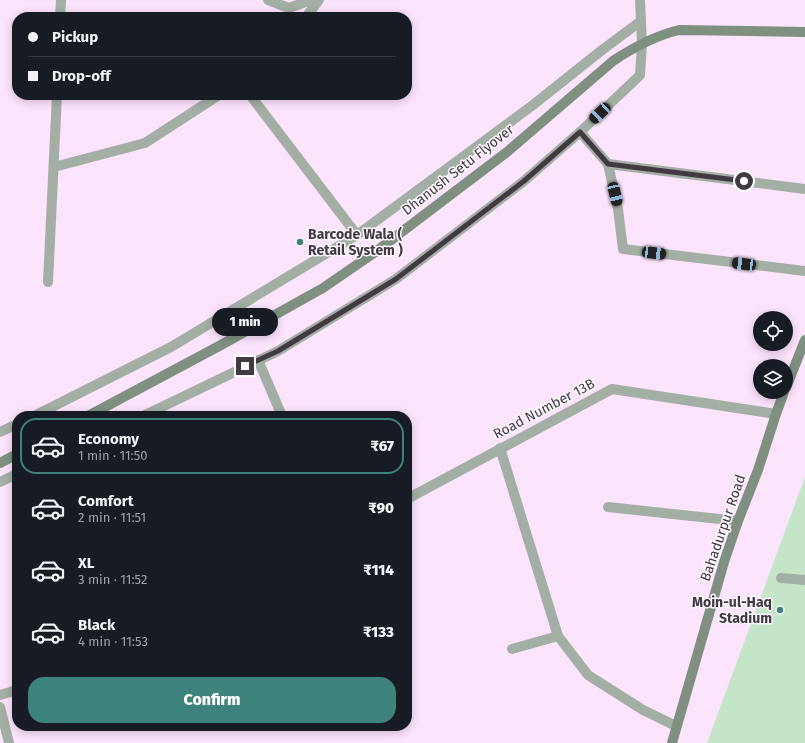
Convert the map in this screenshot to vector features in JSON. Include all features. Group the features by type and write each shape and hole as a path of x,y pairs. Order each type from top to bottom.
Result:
{"main road":[{"name":"Dhanush Setu Flyover","path":"97,411 221,345 323,288 374,253 507,152 613,61 628,51 662,34 679,30 805,32"},
{"path":"793,370 805,340"},
{"name":"Bahadurpur Road","path":"672,743 724,562 758,470 781,399"},
{"path":"0,463 12,457"}],"street":[{"path":"60,12 61,0"},
{"path":"268,0 289,8 311,0"},
{"path":"310,12 319,0"},
{"path":"153,411 278,351 396,279 524,181 580,132 640,75 642,44 640,0"},
{"path":"44,411 171,348 357,235 533,105 641,21"},
{"path":"48,282 57,100"},
{"path":"54,167 145,143 211,100"},
{"path":"254,100 357,235"},
{"path":"580,132 608,164 618,208 623,250 805,271"},
{"path":"608,164 805,189"},
{"path":"258,360 280,411"},
{"name":"Road Number 13B","path":"412,496 612,389 776,414"},
{"path":"0,432 12,426"},
{"path":"500,448 558,636 588,675 643,710 676,726"},
{"path":"0,482 12,476"},
{"path":"608,507 738,521"},
{"path":"781,578 805,580"},
{"path":"512,649 558,636"},
{"path":"0,694 12,691"},
{"path":"0,707 9,743"}],"green space":[{"name":"Moin-ul-Haq Stadium","path":"805,477 805,743 707,743"}],"place":[{"name":"Barcode Wala ( Retail System )","path":"300,242"},
{"name":"Moin-ul-Haq Stadium","path":"780,610"}],"route":[{"path":"245,366 278,351 396,279 524,181 580,132 608,164 744,181"}]}
